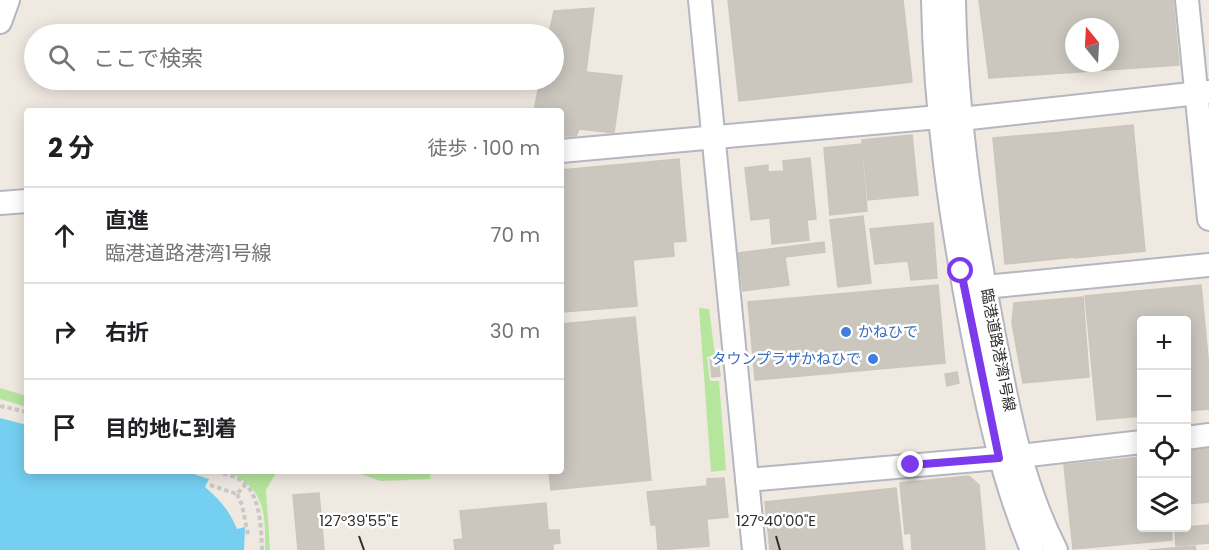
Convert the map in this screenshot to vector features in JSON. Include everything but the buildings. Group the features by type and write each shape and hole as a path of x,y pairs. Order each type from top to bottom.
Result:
{"street":[{"path":"0,22 8,0"},
{"path":"700,0 754,550"},
{"name":"臨港道路港湾1号線","path":"933,0 950,118 970,204 985,287 1016,512 1032,550"},
{"name":"臨港道路港湾1号線","path":"954,0 947,184 961,271 1010,457 1036,505 1056,550"},
{"path":"1187,0 1202,93 1209,219"},
{"path":"564,150 950,118 1202,93"},
{"path":"0,203 24,201"},
{"path":"985,287 1209,265"},
{"path":"1191,437 1209,435"},
{"path":"747,480 1010,457 1137,443"}],"path":[{"path":"0,406 24,411"},
{"path":"224,474 240,480 252,494 257,506 262,550"},
{"path":"210,485 237,494 243,505 248,535"},
{"path":"237,494 245,485"}],"green space":[{"path":"699,308 709,309 715,355 707,357 710,381 719,381 726,470 711,472"},
{"path":"0,388 24,395 24,406 0,399"},
{"path":"232,474 275,474 266,490 270,550 265,550 265,524 260,502 248,484"},
{"path":"361,474 430,474 431,479 381,481"}],"water":[{"path":"0,418 24,424 24,474 193,474 209,479 205,487 224,506 237,529 245,527 244,550 0,550"}],"place":[{"name":"かねひで","path":"846,332"},
{"name":"タウンプラザかねひで","path":"873,359"}],"route":[{"path":"911,465 999,458 961,271"}]}
